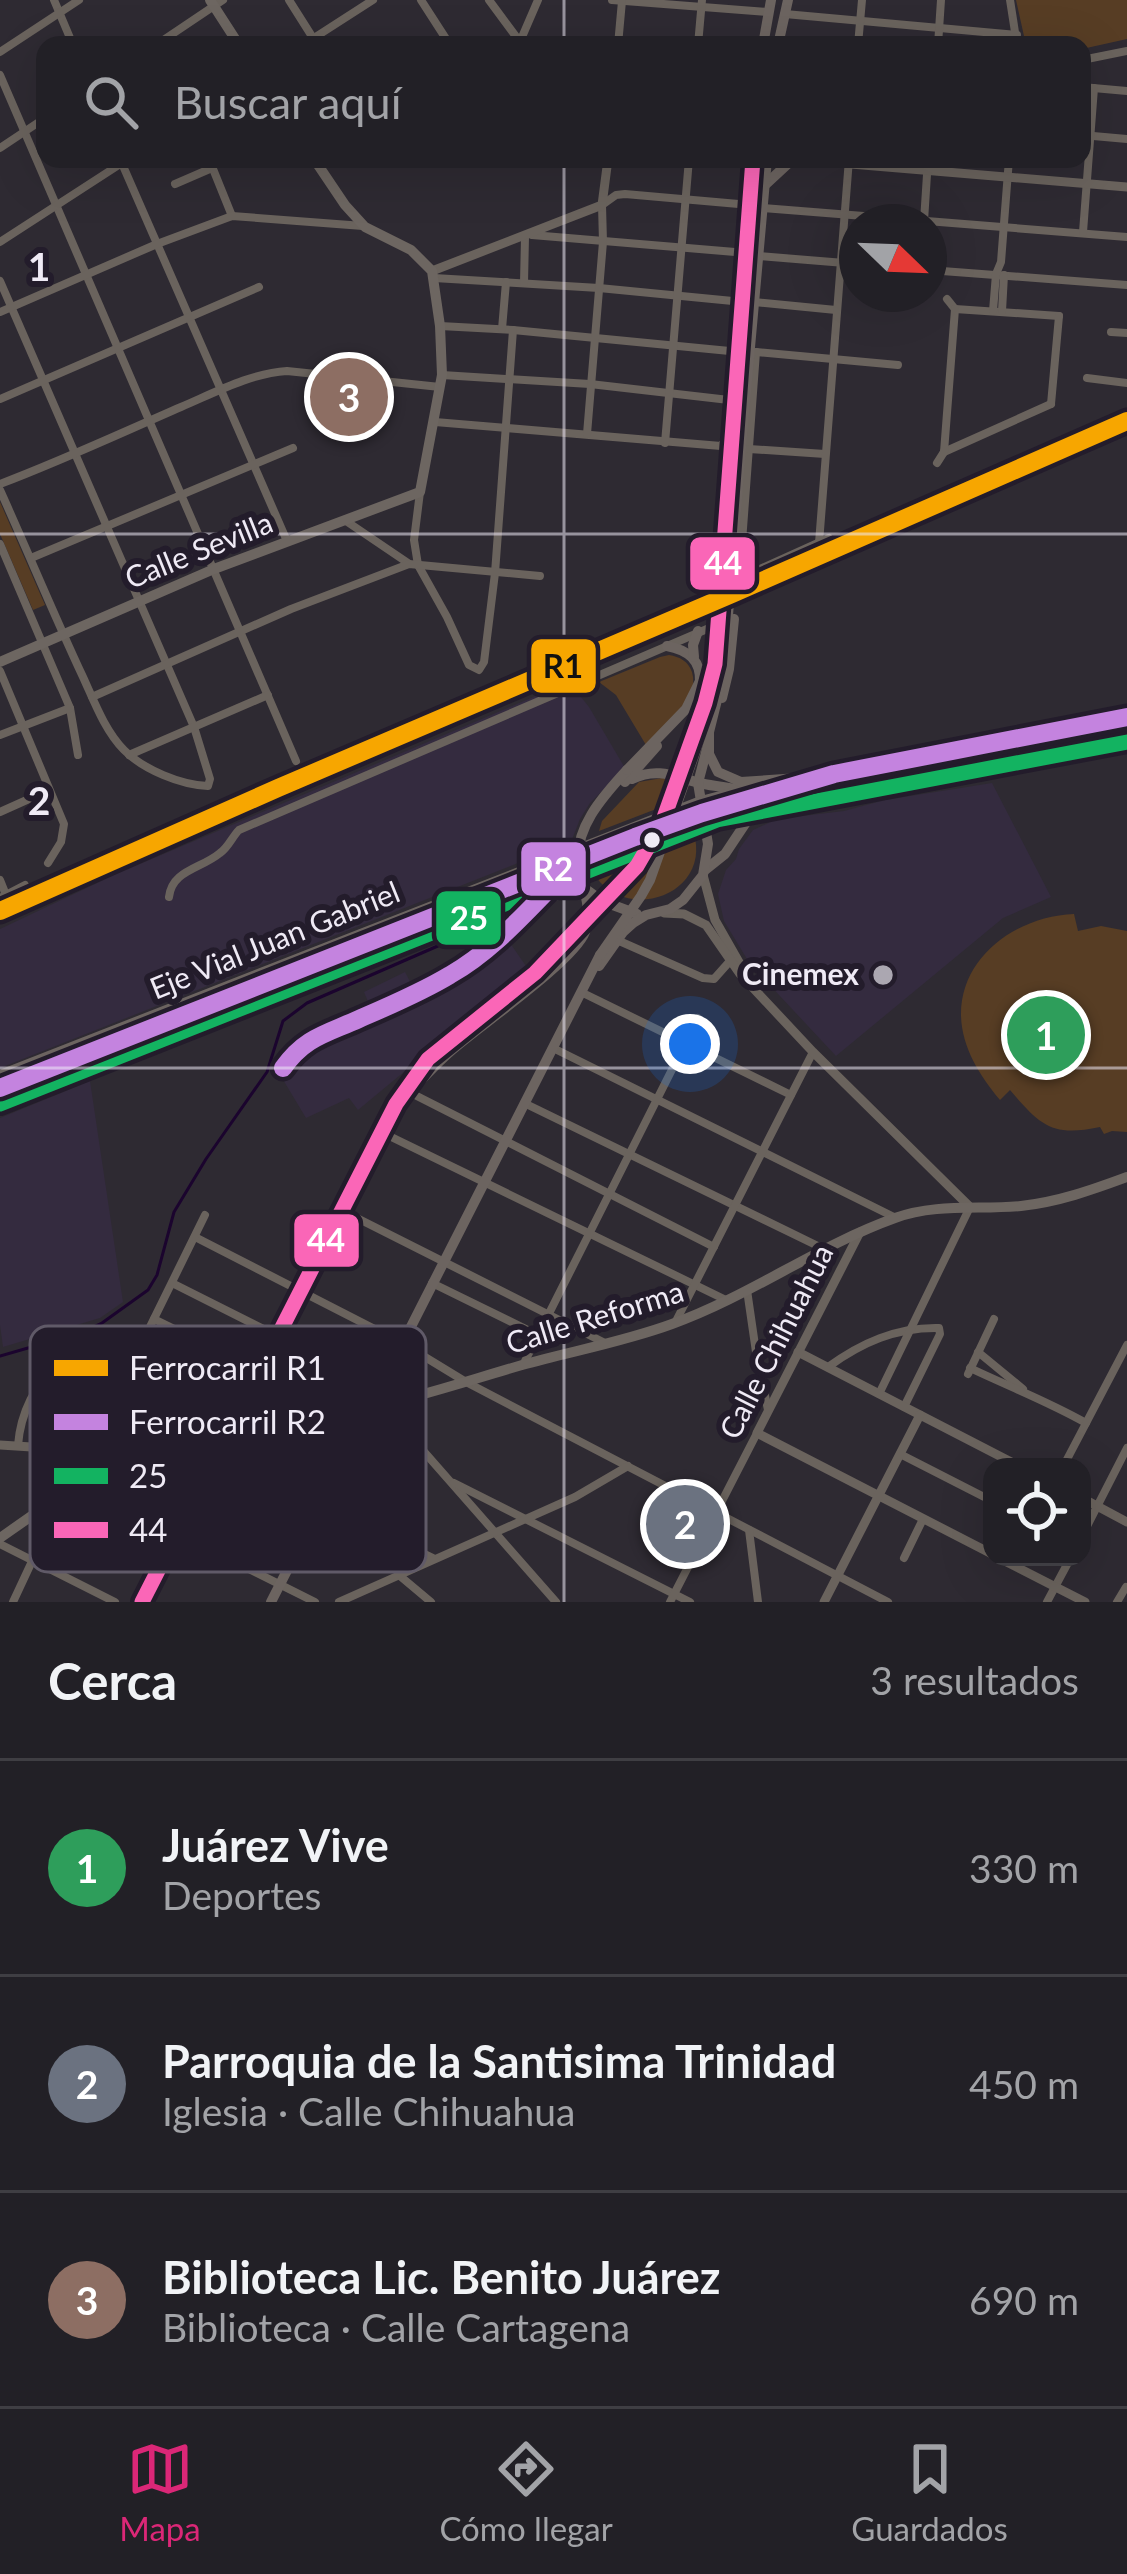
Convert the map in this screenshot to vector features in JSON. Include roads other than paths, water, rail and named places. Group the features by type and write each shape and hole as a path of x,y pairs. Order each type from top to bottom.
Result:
{"main road":[{"path":"780,36 788,0"},
{"path":"215,2 234,36"},
{"path":"764,36 769,6"},
{"path":"320,168 365,226 411,250 433,275 441,381 420,492"},
{"path":"281,1326 396,1104 428,1060 535,973 626,880 662,823 711,684 745,352 756,206 754,168"},
{"path":"756,206 766,168"},
{"path":"764,185 781,168"},
{"path":"737,445 729,612 709,732 709,754 718,772 741,782 871,773 1053,737 1091,736"},
{"name":"Calle Sevilla","path":"0,666 63,633 214,569 420,492"},
{"path":"704,873 708,844 698,783 729,669 734,619"},
{"path":"588,824 692,704 701,678 693,644 698,632"},
{"path":"407,1091 578,943 587,922 578,848 591,814 686,709 717,639"},
{"path":"667,646 694,659"},
{"path":"410,1326 587,976 650,880 722,674"},
{"name":"Eje Vial Juan Gabriel","path":"0,1075 700,801 743,790 880,779 1127,729"},
{"path":"584,883 704,825 753,812 1127,742"},
{"path":"704,762 723,786"},
{"path":"622,785 635,776 658,772 743,790"},
{"path":"525,1100 537,1088 617,940 633,923 683,900 725,854 753,812"},
{"path":"584,883 602,901 651,914"},
{"name":"Eje Vial Juan Gabriel","path":"0,1104 518,899 566,894 584,883"},
{"name":"Calle Reforma","path":"426,1393 675,1323 728,1301 822,1248 896,1217 940,1208 1046,1202 1127,1177"},
{"name":"Calle Reforma","path":"0,1541 30,1518"},
{"path":"142,1602 157,1572"},
{"path":"271,1602 286,1572"}],"street":[{"path":"54,0 69,36"},
{"path":"0,52 79,0"},
{"path":"289,0 312,36"},
{"path":"316,36 359,4 373,0"},
{"path":"422,0 444,36"},
{"path":"489,0 514,36"},
{"path":"522,36 538,0"},
{"path":"612,0 769,6"},
{"path":"859,36 862,0"},
{"path":"939,36 941,0"},
{"path":"1010,0 1016,36"},
{"path":"619,36 622,1"},
{"path":"168,36 215,2"},
{"path":"699,36 702,4"},
{"path":"785,14 986,36"},
{"path":"1091,59 1127,51"},
{"path":"0,75 36,161"},
{"path":"1091,88 1127,91"},
{"path":"1091,106 1094,88"},
{"path":"0,148 36,124"},
{"path":"1091,136 1127,139"},
{"path":"39,168 296,761"},
{"path":"0,242 112,168"},
{"path":"127,168 287,541"},
{"path":"175,184 202,168"},
{"path":"212,168 232,216"},
{"path":"586,434 607,168"},
{"path":"665,443 688,168"},
{"path":"845,204 848,168"},
{"path":"925,204 928,168"},
{"path":"948,168 1127,187"},
{"path":"998,311 1009,168"},
{"path":"1083,232 1087,168"},
{"path":"433,275 616,195 839,214"},
{"path":"0,312 232,216 365,226"},
{"path":"947,222 1127,237"},
{"path":"528,236 839,263"},
{"path":"524,283 528,236"},
{"path":"947,271 1127,285"},
{"path":"433,275 836,310"},
{"path":"745,352 729,400 737,445 740,564 742,573 749,574 824,540 825,454 839,275"},
{"path":"0,281 77,454 194,727 210,779 206,787 157,771 129,755 109,730 0,487 77,454 149,421 220,391 287,370 441,381 590,384 729,400"},
{"path":"344,520 413,564 447,617 469,665 479,670 484,662 494,573 511,379 506,282"},
{"path":"0,399 259,287"},
{"path":"944,452 1055,407 1063,313 955,309 947,300"},
{"path":"937,464 944,452 955,309"},
{"path":"440,326 898,365"},
{"path":"1111,332 1127,333"},
{"path":"1087,378 1127,383"},
{"path":"434,422 825,454"},
{"path":"31,558 293,448"},
{"path":"413,564 420,492"},
{"path":"0,544 70,708 78,755"},
{"path":"92,697 340,590 413,564 541,577"},
{"path":"0,572 10,567"},
{"path":"169,897 174,880 224,851 239,830 734,619"},
{"path":"0,666 62,818 61,842 48,862"},
{"path":"129,755 268,695"},
{"path":"0,735 70,708"},
{"path":"0,812 50,790"},
{"path":"704,873 715,920 750,982"},
{"path":"0,880 3,897 25,884"},
{"path":"651,914 684,914 700,921 813,1052 970,1207 879,1394"},
{"path":"617,940 709,980 730,961"},
{"path":"585,994 791,1095"},
{"path":"523,1365 698,1018"},
{"path":"557,1050 896,1217"},
{"path":"675,1323 813,1052"},
{"path":"407,1091 714,1247"},
{"path":"525,1100 822,1248"},
{"path":"381,1132 728,1301"},
{"path":"341,1210 606,1343"},
{"path":"151,1326 206,1215"},
{"name":"Calle Chihuahua","path":"672,1598 860,1232"},
{"path":"195,1238 370,1326"},
{"path":"172,1283 258,1326"},
{"path":"432,1283 538,1335"},
{"path":"747,1290 768,1412"},
{"path":"154,1319 168,1326"},
{"path":"994,1319 969,1371 1024,1390 1086,1423"},
{"path":"827,1367 870,1341 936,1327 940,1331 904,1407"},
{"path":"1068,1458 1127,1345"},
{"path":"799,1352 1004,1458"},
{"path":"978,1352 1024,1390"},
{"path":"426,1357 888,1602"},
{"path":"19,1445 21,1423 30,1405"},
{"path":"824,1602 920,1415"},
{"path":"757,1433 983,1550"},
{"path":"0,1445 30,1446"},
{"path":"1091,1518 1127,1448"},
{"path":"426,1452 549,1600"},
{"path":"900,1454 983,1496"},
{"path":"426,1562 575,1497 628,1466"},
{"path":"454,1483 672,1598 690,1602"},
{"path":"1091,1503 1127,1522"},
{"path":"904,1558 923,1519"},
{"path":"748,1529 758,1602"},
{"path":"0,1541 30,1560"},
{"path":"426,1555 433,1558"},
{"path":"1014,1566 1085,1602"},
{"path":"1047,1602 1066,1566"},
{"path":"13,1602 30,1570"},
{"path":"54,1572 115,1602"},
{"path":"258,1572 314,1602"},
{"path":"339,1602 406,1572"},
{"path":"400,1575 431,1602"},
{"path":"1117,1602 1126,1587"}],"waterway":[{"path":"95,1326 148,1290 157,1275 174,1212 267,1072 283,1021 307,1003 502,918"},
{"path":"0,1356 30,1347"}],"rail line":[{"name":"R1","path":"0,911 1127,421"},
{"name":"R2","path":"0,1088 702,813 834,774 1127,717"},
{"name":"R2","path":"283,1068 317,1038 467,965 567,871"}],"place":[{"name":"Biblioteca Lic. Benito Juárez","path":"349,397"},
{"name":"Cinemex","path":"883,975"},
{"name":"Juárez Vive","path":"1046,1035"},
{"name":"Parroquia de la Santisima Trinidad","path":"685,1524"}]}
